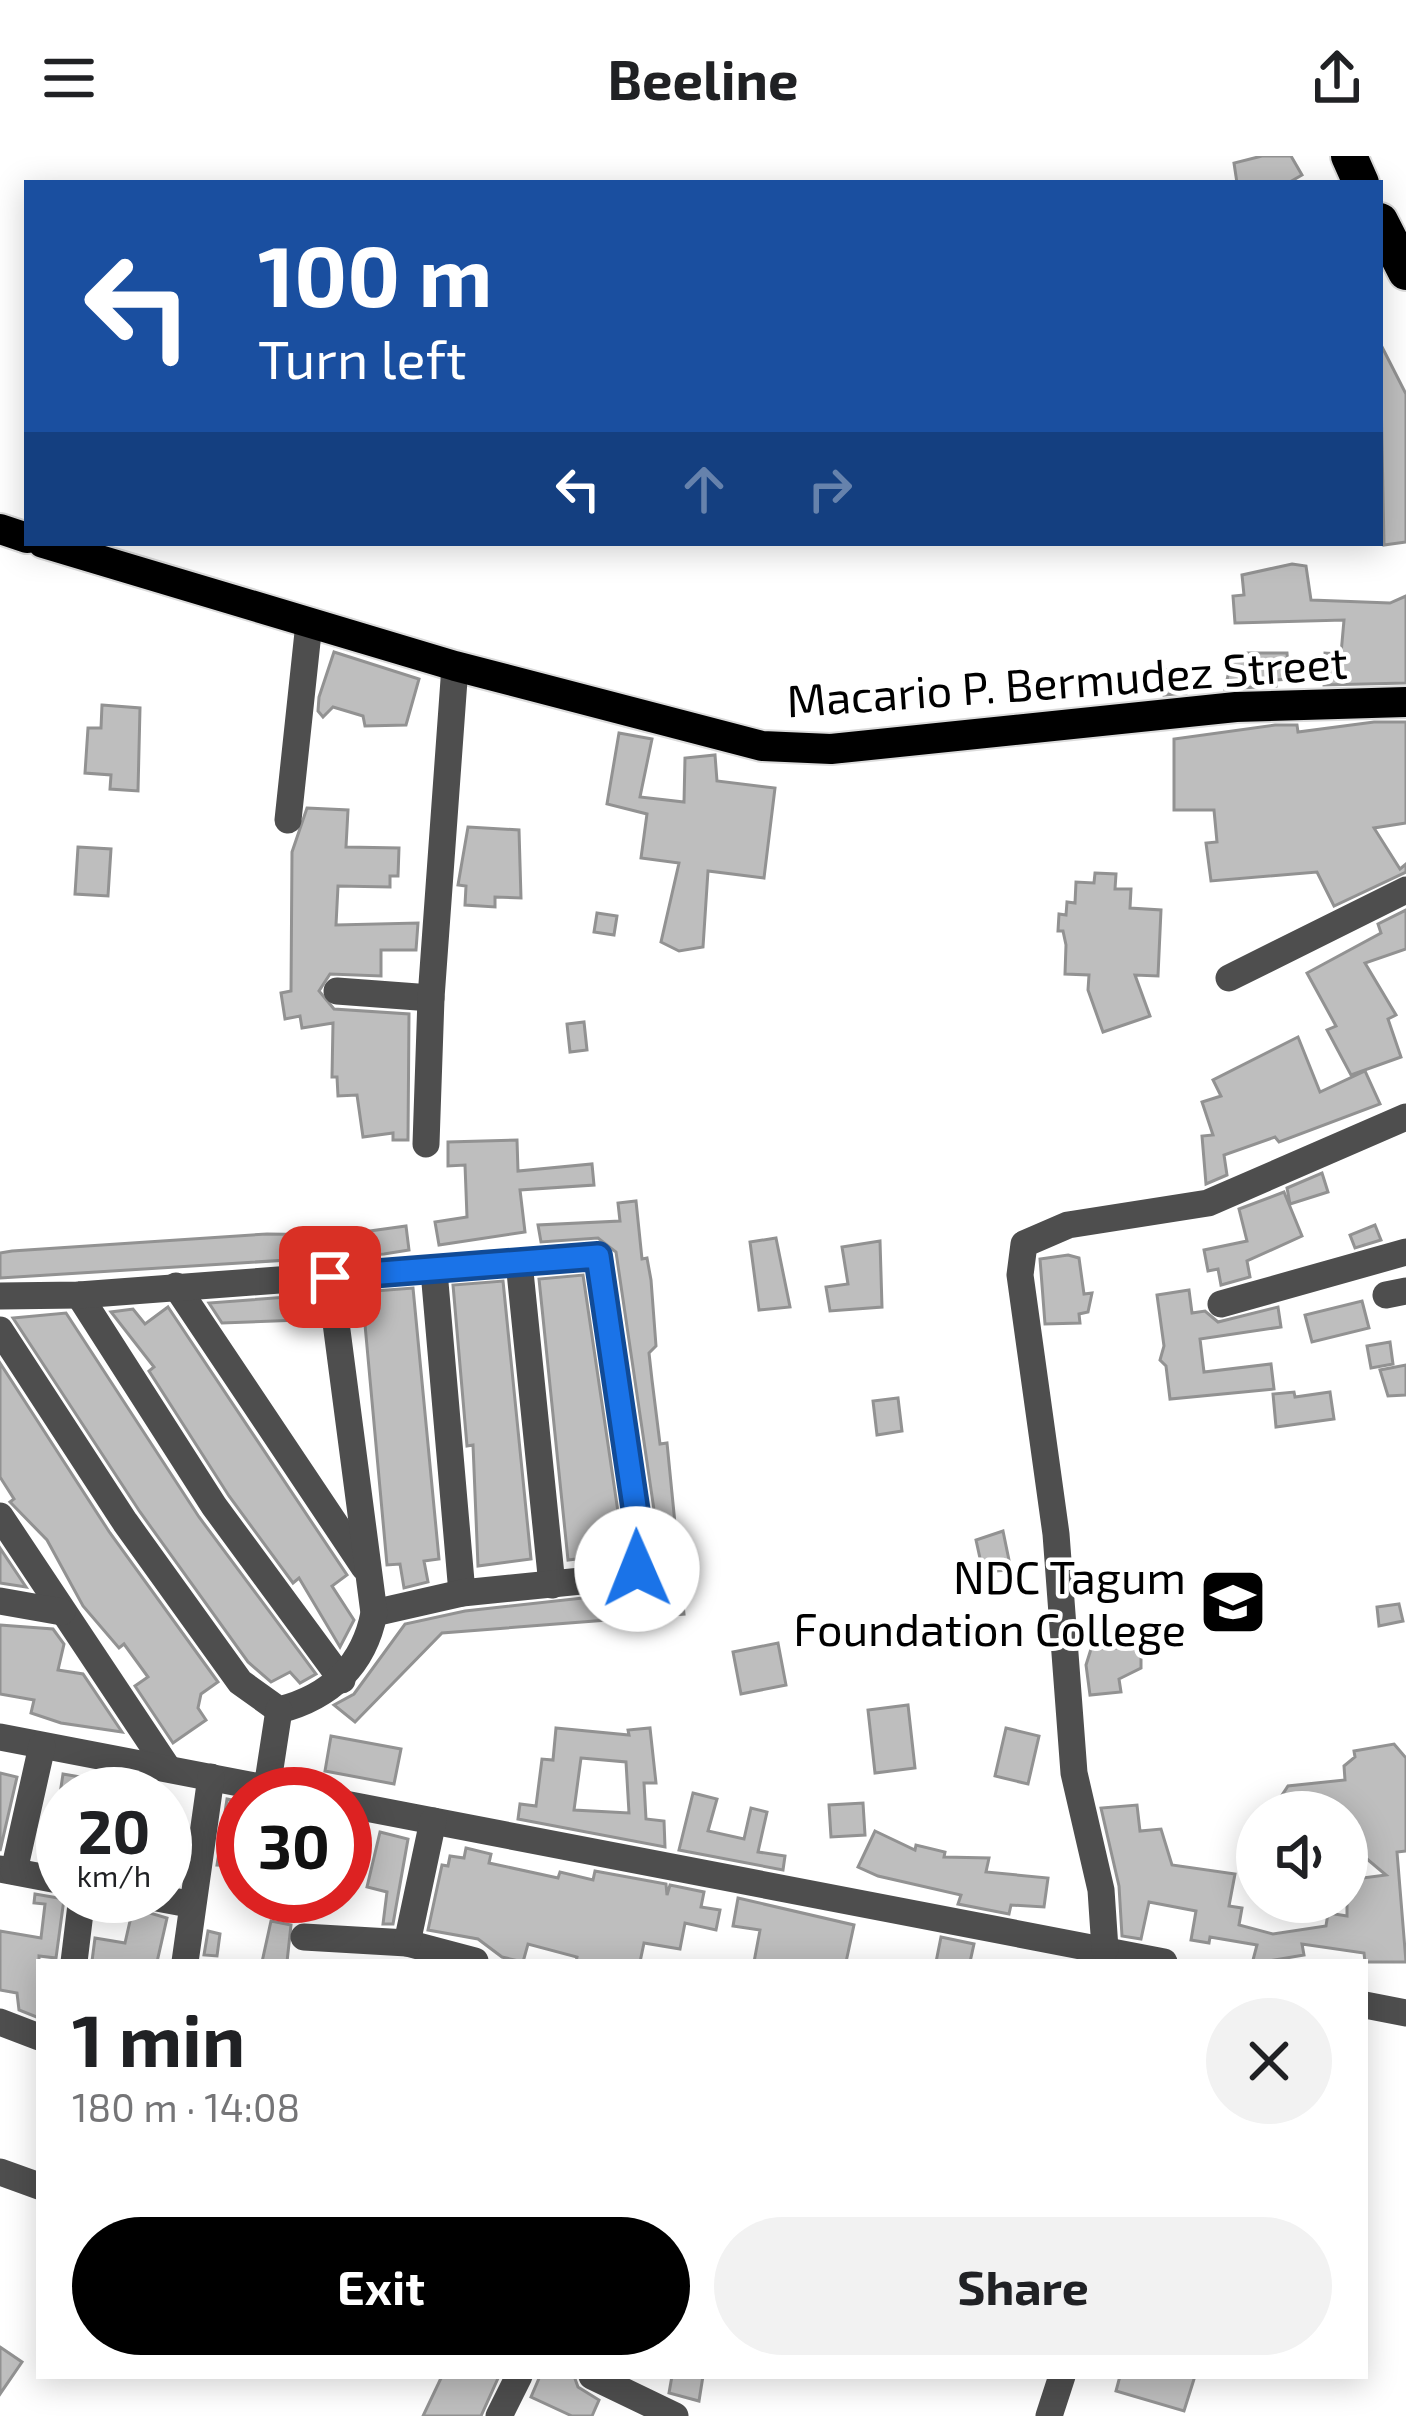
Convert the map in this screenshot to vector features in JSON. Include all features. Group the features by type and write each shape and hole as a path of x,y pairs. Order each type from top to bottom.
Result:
{"highway":[{"path":"1383,226 1406,272"}],"main road":[{"name":"Macario P. Bermudez Street","path":"53,546 455,666 791,750 1236,707 1406,702"}],"street":[{"path":"288,820 309,623"},
{"path":"427,1144 430,998 455,666"},
{"path":"1229,978 1406,890"},
{"path":"338,991 430,998"},
{"path":"1105,1948 1101,1890 1075,1773 1057,1534 1020,1275 1024,1244 1068,1225 1208,1203 1406,1117"},
{"path":"1221,1304 1406,1252"},
{"path":"0,1296 80,1295 598,1256 640,1540 631,1576 462,1593 374,1613"},
{"path":"519,1262 552,1585"},
{"path":"434,1271 462,1593"},
{"path":"280,1710 342,1680 369,1640 374,1613 330,1277"},
{"path":"176,1286 371,1578"},
{"path":"80,1295 214,1506 342,1680"},
{"path":"0,1330 125,1522 240,1682 280,1710"},
{"path":"0,1516 167,1767"},
{"path":"0,1601 62,1612"},
{"path":"270,1767 280,1710"},
{"path":"0,1737 167,1767"},
{"path":"7,1870 42,1746"},
{"path":"192,1773 216,1778"},
{"path":"192,1887 211,1777"},
{"path":"372,1809 1151,1959"},
{"path":"407,1943 433,1821"},
{"path":"74,1959 79,1923"},
{"path":"185,1959 188,1923"},
{"path":"304,1937 407,1943 467,1959"},
{"path":"1368,2006 1406,2013"},
{"path":"0,2022 36,2036"},
{"path":"0,2172 36,2185"},
{"path":"500,2416 518,2379"},
{"path":"606,2379 651,2389 675,2416"},
{"path":"1049,2416 1061,2379"}],"building":[{"path":"1291,156 1302,175 1293,180 1237,180 1234,163"},
{"path":"1383,349 1406,394 1406,542 1384,545"},
{"path":"1292,564 1306,566 1311,600 1390,603 1406,596 1406,683 1324,685 1325,653 1341,654 1344,620 1235,623 1233,596 1244,595 1242,575"},
{"path":"334,652 419,679 406,725 365,726 363,716 333,707 323,717 318,711 319,697"},
{"path":"1233,653 1287,653 1289,679 1276,680 1276,686 1225,689"},
{"path":"1183,668 1186,693 1164,695 1162,670"},
{"path":"102,705 140,708 138,791 110,789 111,775 85,773 88,728 101,728"},
{"path":"1406,722 1406,823 1374,828 1400,869 1406,864 1406,872 1334,906 1317,872 1211,881 1206,843 1217,842 1214,810 1174,810 1174,739 1275,725 1297,725 1298,732"},
{"path":"619,733 652,739 640,797 684,802 685,758 715,755 717,781 775,788 764,878 708,871 703,947 679,951 661,942 679,863 641,858 647,814 607,804"},
{"path":"307,808 348,810 346,847 399,848 398,876 390,876 390,887 338,886 336,925 418,923 416,950 381,950 381,976 330,974 319,991 334,1009 409,1014 408,1140 393,1140 393,1133 363,1137 357,1095 338,1096 337,1077 332,1077 333,1023 302,1028 300,1016 285,1019 281,993 291,991 292,852"},
{"path":"468,827 519,830 521,898 495,897 495,907 465,905 466,886 458,885"},
{"path":"78,847 111,849 108,896 75,894"},
{"path":"1095,873 1116,874 1115,889 1131,889 1130,908 1161,910 1158,976 1135,975 1150,1016 1103,1032 1088,990 1089,975 1065,974 1066,945 1063,931 1058,931 1059,914 1066,915 1067,902 1075,903 1076,882 1094,883"},
{"path":"1406,910 1406,949 1365,963 1396,1015 1388,1019 1401,1057 1351,1075 1327,1030 1336,1026 1307,973 1381,933 1378,924"},
{"path":"597,913 617,916 614,935 594,932"},
{"path":"584,1022 587,1050 570,1052 567,1024"},
{"path":"1298,1037 1320,1092 1365,1071 1380,1104 1279,1142 1275,1137 1224,1155 1227,1175 1206,1184 1202,1136 1213,1135 1202,1102 1221,1096 1213,1080"},
{"path":"517,1140 518,1171 592,1164 594,1185 520,1190 525,1232 439,1245 435,1222 467,1217 465,1165 448,1166 448,1142"},
{"path":"1322,1173 1328,1192 1290,1204 1287,1188"},
{"path":"1284,1192 1302,1236 1247,1261 1250,1277 1221,1285 1218,1269 1208,1271 1204,1250 1247,1241 1239,1209"},
{"path":"636,1201 642,1259 647,1258 651,1280 656,1346 649,1353 660,1444 667,1443 684,1614 442,1633 355,1722 334,1705 354,1694 405,1624 465,1611 656,1590 658,1537 616,1252 598,1238 541,1242 538,1225 620,1221 618,1203"},
{"path":"1375,1225 1381,1240 1355,1248 1350,1235"},
{"path":"406,1226 409,1250 384,1254 0,1278 0,1253 12,1251 267,1234 341,1235"},
{"path":"776,1238 790,1307 759,1310 750,1242"},
{"path":"880,1241 882,1307 830,1311 826,1287 848,1284 842,1247"},
{"path":"1079,1258 1084,1294 1092,1293 1088,1312 1079,1314 1080,1323 1045,1324 1040,1259"},
{"path":"583,1275 622,1539 618,1554 568,1560 539,1279"},
{"path":"503,1281 531,1559 478,1566 473,1445 467,1446 453,1285"},
{"path":"413,1288 439,1559 424,1561 428,1582 404,1588 400,1564 387,1565 362,1292"},
{"path":"1189,1290 1192,1313 1205,1311 1218,1322 1278,1307 1281,1327 1200,1339 1204,1372 1271,1364 1274,1389 1170,1399 1166,1366 1160,1360 1164,1346 1157,1295"},
{"path":"314,1295 317,1317 301,1320 222,1323 209,1303"},
{"path":"1362,1301 1369,1328 1312,1342 1305,1315"},
{"path":"168,1307 347,1575 332,1586 354,1620 340,1647 299,1578 293,1583 229,1496 149,1371 154,1367 111,1312 133,1309 145,1324"},
{"path":"66,1313 199,1517 316,1674 300,1683 290,1672 271,1682 248,1662 140,1512 13,1318"},
{"path":"1390,1342 1393,1364 1371,1368 1367,1346"},
{"path":"0,1363 110,1533 218,1682 201,1694 198,1708 206,1720 173,1743 135,1686 148,1677 124,1644 119,1648 83,1606 47,1540 10,1502 14,1499 0,1477"},
{"path":"1406,1365 1406,1395 1388,1396 1380,1370"},
{"path":"1294,1392 1295,1397 1330,1392 1334,1419 1276,1427 1273,1394"},
{"path":"898,1398 902,1431 877,1435 873,1401"},
{"path":"1003,1531 1011,1570 983,1572 976,1540"},
{"path":"0,1548 26,1587 0,1583"},
{"path":"1399,1604 1403,1621 1379,1626 1377,1607"},
{"path":"0,1625 53,1629 64,1644 58,1670 83,1674 122,1732 61,1723 31,1713 34,1700 0,1694"},
{"path":"778,1643 786,1685 741,1694 733,1652"},
{"path":"1141,1647 1141,1668 1119,1679 1121,1692 1090,1695 1086,1665 1091,1649"},
{"path":"908,1705 915,1768 875,1773 868,1710"},
{"path":"556,1728 629,1735 628,1730 650,1728 656,1783 644,1783 646,1819 664,1821 665,1847 518,1819 520,1804 536,1806 542,1759 553,1760","holes":["581,1758 626,1762 629,1813 574,1810"]},
{"path":"1006,1728 1039,1736 1028,1784 995,1776"},
{"path":"331,1736 401,1749 394,1784 372,1780 372,1767 326,1767"},
{"path":"1394,1744 1406,1758 1406,1851 1397,1852 1406,1962 1368,1962 1364,1953 1302,1944 1304,1955 1253,1959 1257,1945 1210,1937 1209,1943 1191,1940 1196,1911 1149,1902 1141,1939 1122,1936 1119,1886 1101,1808 1137,1805 1140,1831 1161,1829 1172,1865 1235,1874 1229,1906 1236,1907 1239,1925 1273,1934 1326,1923 1368,1923 1368,1877 1386,1875 1368,1860 1368,1791 1285,1791 1288,1786 1345,1780 1344,1766 1355,1757 1354,1751"},
{"path":"0,1773 17,1777 0,1851"},
{"path":"693,1793 717,1799 708,1831 744,1839 751,1808 767,1812 758,1852 785,1856 783,1870 679,1850"},
{"path":"863,1803 865,1835 831,1837 829,1805"},
{"path":"875,1831 915,1850 916,1845 945,1852 944,1857 989,1858 986,1872 1048,1878 1044,1907 1011,1905 1009,1914 958,1904 961,1895 858,1867"},
{"path":"380,1832 408,1839 393,1924 383,1924 387,1892 372,1888"},
{"path":"466,1848 491,1854 489,1863 558,1878 560,1872 593,1880 595,1871 666,1884 667,1895 670,1885 704,1892 701,1907 720,1910 716,1930 685,1923 680,1949 644,1943 641,1959 577,1959 528,1944 524,1959 502,1957 478,1939 428,1930 442,1865 448,1866 450,1856 464,1858"},
{"path":"738,1898 854,1925 847,1959 755,1959 760,1930 733,1926"},
{"path":"43,1923 61,1923 56,1958 36,1959 36,2017 19,2010 17,1993 0,1990 0,1931 41,1938"},
{"path":"130,1923 166,1923 158,1959 92,1959 95,1938 125,1943"},
{"path":"271,1923 291,1925 287,1959 263,1959"},
{"path":"208,1931 220,1934 217,1956 204,1955"},
{"path":"941,1937 974,1944 971,1959 937,1959"},
{"path":"0,2347 22,2362 0,2394"},
{"path":"441,2379 498,2379 481,2416 423,2416"},
{"path":"539,2379 575,2379 578,2387 599,2400 592,2416 572,2416 531,2397"},
{"path":"671,2379 703,2379 699,2401 669,2393"},
{"path":"1119,2379 1194,2379 1184,2411 1116,2391"}],"place":[{"name":"NDC Tagum Foundation College","path":"1233,1602"}],"route":[{"path":"330,1277 598,1256 640,1540 637,1569"}]}
